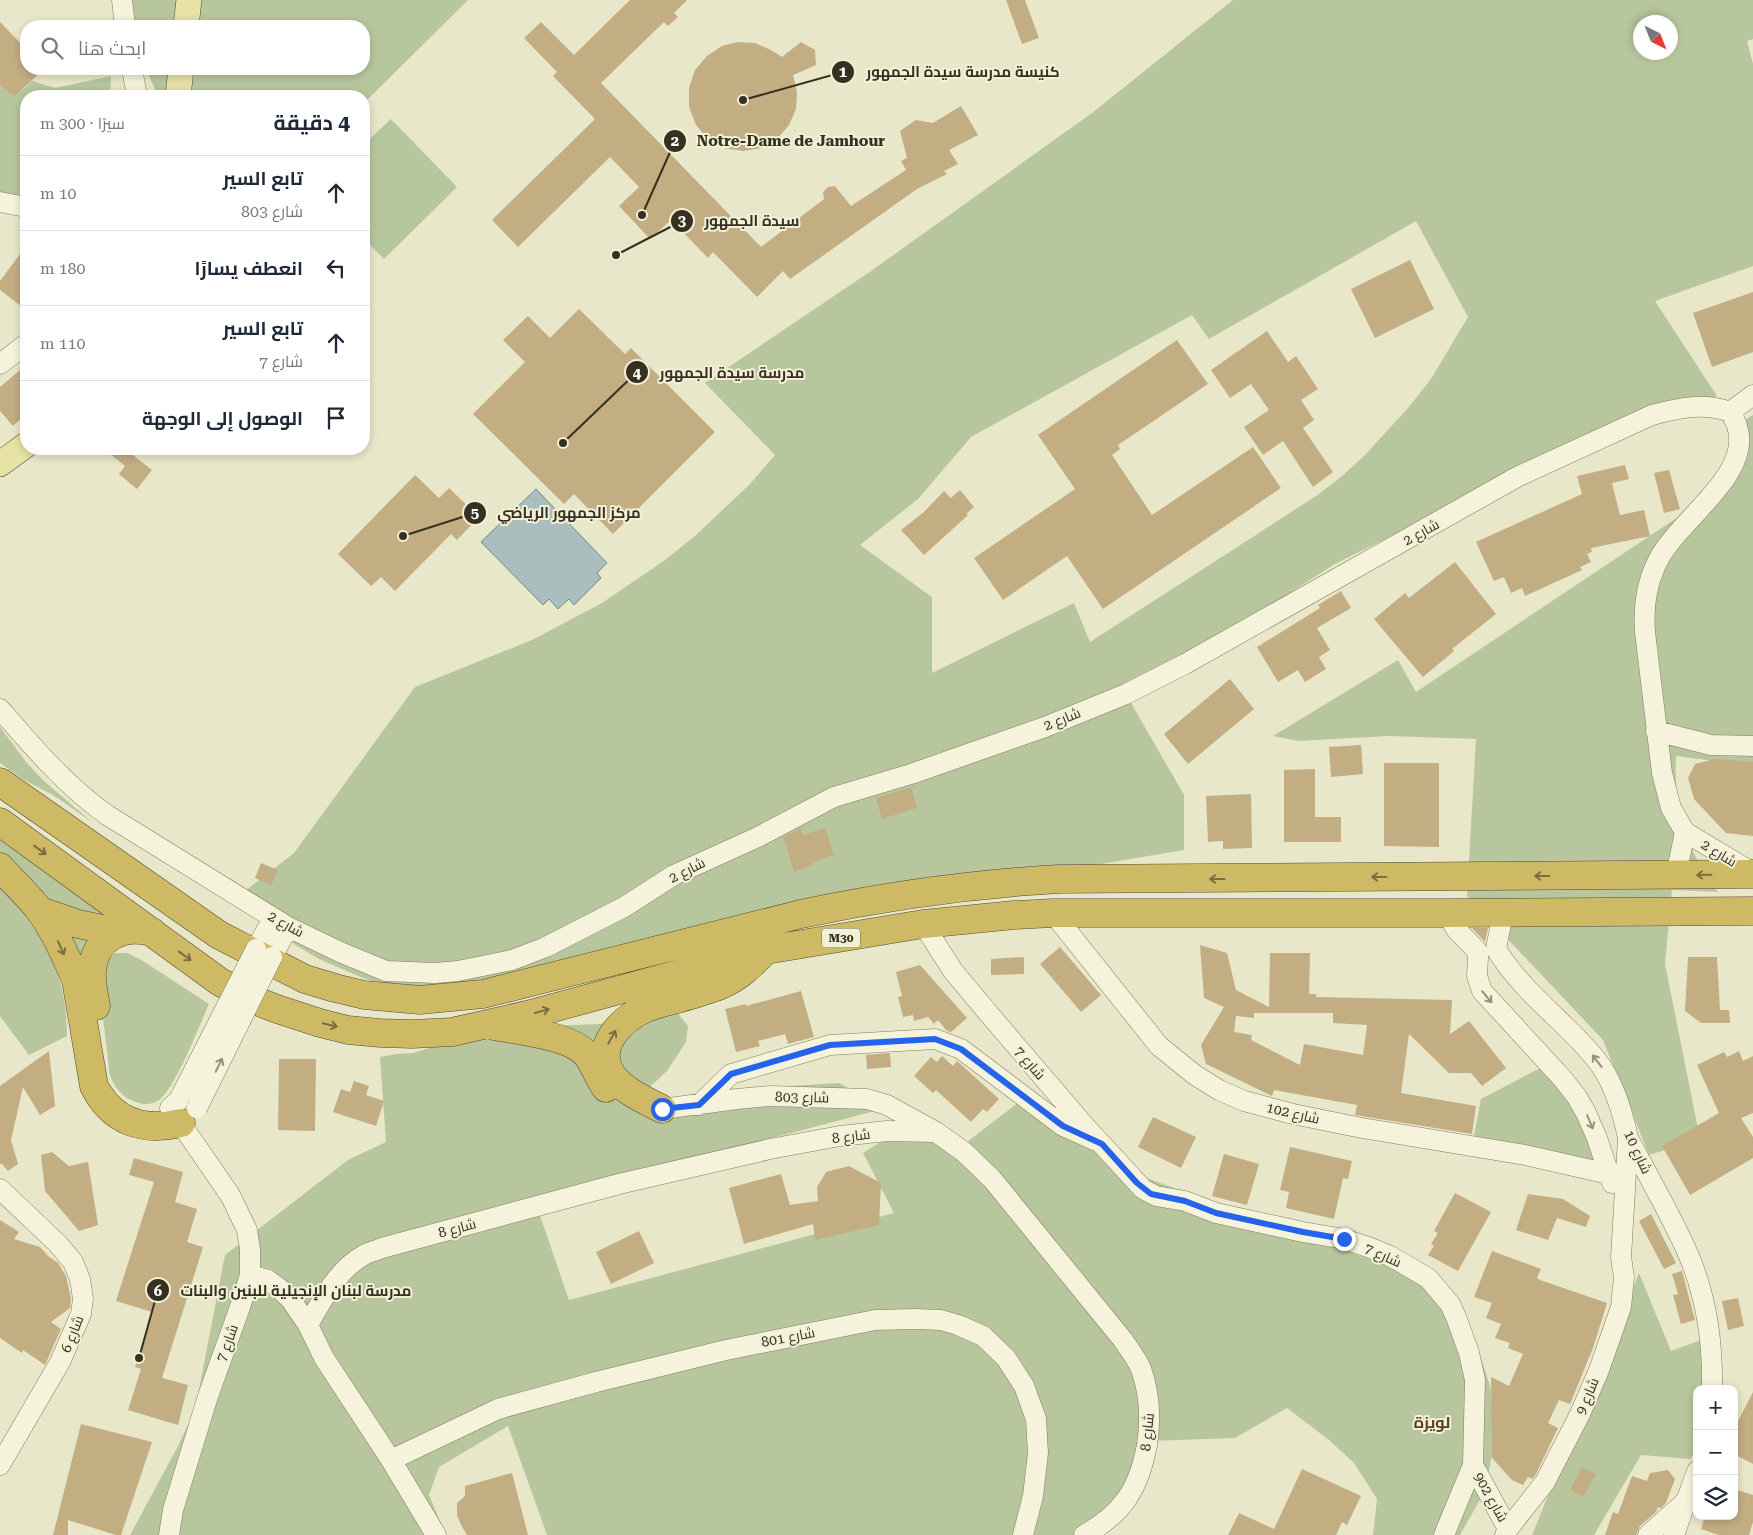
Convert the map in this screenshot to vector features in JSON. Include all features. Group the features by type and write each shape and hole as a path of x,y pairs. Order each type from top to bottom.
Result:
{"highway":[{"name":"M30","path":"1,783 219,935 305,979 364,995 411,999 452,998 483,994 801,914 849,904 894,896 1020,882 1059,879 1753,874"},
{"name":"M30","path":"0,822 220,982 259,1002 320,1023 348,1030 412,1034 452,1032 487,1025 766,950 923,924 1014,915 1053,913 1753,911"},
{"path":"0,868 40,911 59,942 76,980 94,1086 100,1098 121,1118 133,1123 157,1126 182,1108"},
{"path":"40,911 78,924 117,932 134,929 152,932"},
{"path":"117,932 101,946 93,962 92,971 106,1078 118,1097 134,1108 152,1112 182,1108"},
{"path":"662,1109 630,1092 612,1075 607,1066 606,1056 608,1043 615,1031 621,1023 644,1009 700,993 740,976 766,950"},
{"path":"487,1025 571,1043 586,1054 598,1078 614,1097 632,1107 662,1109"}],"main road":[{"path":"179,90 180,75"},
{"path":"0,464 20,449"}],"street":[{"path":"122,0 124,20"},
{"path":"133,75 136,90"},
{"path":"0,202 20,206"},
{"path":"0,364 20,349"},
{"path":"1730,412 1753,395"},
{"name":"شارع 2","path":"0,709 43,759 86,800 281,922 340,952 386,971 435,973 458,971 512,960 546,947 624,907 674,875 758,837 834,797 911,774 1045,726 1126,694 1208,651 1517,477 1611,432 1652,415 1675,408 1710,407 1730,412 1737,425 1739,435 1736,460 1731,472 1661,554 1647,591 1644,615 1656,731 1667,798 1685,832 1753,874"},
{"path":"1656,731 1711,745 1753,746"},
{"name":"شارع 2","path":"1676,875 1685,832"},
{"name":"شارع 102","path":"1053,913 1159,1046 1195,1075 1219,1090 1244,1101 1293,1114 1362,1128 1525,1154 1609,1174"},
{"name":"شارع 10","path":"1447,913 1456,929 1487,950 1585,1046 1600,1065 1616,1097 1628,1138 1682,1240 1696,1275 1708,1332 1712,1385"},
{"path":"1503,913 1487,950 1478,957 1477,976 1482,991 1562,1078 1577,1097 1597,1138 1617,1197 1624,1210"},
{"path":"182,1108 281,922"},
{"name":"شارع 7","path":"923,924 941,953 965,985 1102,1144 1137,1183 1151,1194 1185,1201 1216,1213 1344,1239 1390,1256 1428,1278 1450,1304 1469,1354 1474,1380 1473,1465 1444,1535"},
{"path":"699,1105 731,1074 830,1045 935,1039 961,1049 1063,1126 1102,1144"},
{"name":"شارع 803","path":"662,1109 770,1096 867,1099 887,1105 936,1132"},
{"name":"شارع 7","path":"169,1535 173,1510 208,1396 250,1275 250,1250 247,1230 182,1108"},
{"name":"شارع 8","path":"308,1324 322,1299 348,1267 364,1255 382,1248 619,1184 770,1149 840,1136 887,1131 936,1132 964,1152 992,1179 1123,1340 1140,1368 1149,1399 1150,1412 1148,1440 1142,1471 1132,1492 1122,1504 1101,1526 1084,1535"},
{"name":"شارع 9","path":"1507,1532 1545,1482 1580,1414 1599,1370 1621,1306 1624,1277 1622,1241 1628,1138"},
{"name":"شارع 6","path":"0,1189 58,1244 73,1262 80,1279 83,1299 81,1314 60,1362 0,1465"},
{"path":"250,1275 268,1280 291,1300 308,1324 324,1358 391,1460 436,1535"},
{"name":"شارع 801","path":"391,1460 498,1409 596,1382 726,1350 875,1320 940,1320 958,1325 983,1336 1006,1358 1024,1386 1036,1419 1038,1453 1033,1496 1023,1535"},
{"name":"شارع 902","path":"1473,1465 1507,1532"},
{"path":"1674,1535 1695,1475"},
{"path":"1648,1535 1686,1501"}],"green space":[{"path":"129,0 468,0 370,97 370,90 155,90 149,75 370,75 370,20 132,20"},
{"path":"1233,0 1753,0 1753,39 1747,41 1753,64 1753,266 1655,301 1717,396 1573,445 1335,564 1127,696 1184,795 1184,850 842,908 513,988 390,986 365,979 319,959 277,931 240,895 294,853 415,687 532,640 602,603 665,560 695,536 750,484 775,455 705,383 871,271 1092,113","holes":["1416,221 1468,317 1431,379 1408,408 1365,455 1341,477 1316,496 1090,642 1074,603 932,673 932,597 860,545 918,499 971,437 1192,315 1209,339"]},
{"path":"111,76 110,90 22,90 32,81 55,88"},
{"path":"0,85 14,97 20,92 20,199 0,196"},
{"path":"391,119 457,187 384,259 370,245 370,138"},
{"path":"1753,415 1753,766 1676,756 1677,793 1684,828 1698,861 1718,892 1672,890 1665,964 1700,1139 1649,1155 1603,1040 1467,896 1476,739 1389,736 1298,741 1273,736 1398,660 1416,692 1681,515 1710,489 1745,420"},
{"path":"0,727 27,763 45,782 92,822 53,795 24,780 0,763"},
{"path":"0,840 116,923 57,910 0,858"},
{"path":"0,884 28,920 49,953 57,971 66,1011 67,1036 29,1055 0,1016"},
{"path":"58,925 97,934 75,962"},
{"path":"115,953 128,953 143,961 209,1004 187,1055 172,1083 159,1100 151,1104 139,1103 127,1098 114,1085 110,1076 97,969 104,959"},
{"path":"677,1012 688,1026 686,1042 667,1071 630,1103 741,1089 839,1083 886,1108 535,1201 569,1300 894,1213 863,1153 909,1124 967,1142 1028,1095 1144,1177 1432,1282 1468,1328 1477,1346 1490,1386 1493,1408 1492,1454 1488,1476 1481,1498 1460,1535 1373,1535 1377,1499 1354,1463 1329,1440 1287,1408 1235,1438 1150,1441 1094,1535 547,1535 508,1426 439,1467 429,1495 446,1535 130,1535 177,1448 195,1410 225,1255 348,1160 386,1142 380,1057 413,1053 432,1047 549,1026 600,1024"},
{"path":"1548,1064 1576,1107 1603,1173 1473,1141 1481,1099"},
{"path":"1639,1273 1671,1351 1704,1339 1713,1385 1693,1385 1693,1455 1690,1459 1641,1455 1594,1535 1532,1535"}],"shaded area":[{"path":"536,489 607,563 597,573 601,578 574,605 569,599 558,609 549,599 543,605 481,542"}],"building":[{"path":"630,0 687,0 674,13 678,17 668,26 664,22 601,83 761,247 824,199 823,192 828,187 835,186 851,206 906,170 901,161 907,158 900,131 916,120 933,123 961,106 978,135 949,150 958,164 944,171 947,174 917,189 790,279 783,271 757,297 713,252 708,258 671,220 650,239 619,206 639,187 610,157 518,247 492,220 595,119 553,76 557,72 524,38 541,22 574,55"},
{"path":"1006,0 1025,0 1039,38 1022,44"},
{"path":"0,22 20,43 20,75 38,75 14,97 0,85"},
{"path":"738,42 755,43 782,57 801,42 815,50 816,65 793,75 797,92 796,109 789,125 778,138 762,148 743,151 724,148 708,139 696,125 689,107 689,88 695,70 707,56 722,46"},
{"path":"20,254 20,305 0,290 0,281"},
{"path":"1410,260 1434,309 1375,338 1351,289"},
{"path":"1753,292 1753,352 1712,367 1693,313"},
{"path":"579,309 625,354 631,348 715,432 613,534 574,494 564,504 473,414 525,362 503,340 528,316 550,338"},
{"path":"1267,331 1288,362 1296,356 1318,389 1301,400 1314,420 1303,428 1333,472 1313,487 1283,441 1263,455 1244,427 1269,410 1251,384 1230,398 1211,370"},
{"path":"1177,340 1208,384 1118,445 1120,449 1112,455 1152,515 1253,447 1281,488 1103,609 1067,556 1003,600 974,558 1075,489 1038,435"},
{"path":"20,370 20,420 13,426 0,411 0,387"},
{"path":"111,455 133,455 152,470 137,489 119,474 125,466"},
{"path":"1625,465 1629,479 1612,483 1620,515 1644,510 1650,536 1591,548 1592,552 1587,554 1591,562 1580,567 1582,570 1525,596 1522,588 1511,593 1504,577 1494,581 1476,542 1582,494 1577,476"},
{"path":"1669,470 1680,509 1664,513 1654,473"},
{"path":"415,475 439,498 449,488 479,517 457,540 451,534 395,591 381,577 371,586 338,554"},
{"path":"960,490 974,507 966,514 968,515 924,555 901,530 924,512 944,491 951,498"},
{"path":"1455,562 1496,614 1452,649 1454,651 1423,677 1374,619 1405,593 1409,598"},
{"path":"1341,591 1351,608 1317,628 1330,650 1319,657 1326,669 1305,682 1298,670 1278,682 1257,647 1320,608 1318,605"},
{"path":"1230,679 1254,709 1188,764 1164,734"},
{"path":"1361,745 1363,774 1331,777 1329,747"},
{"path":"1715,759 1753,762 1753,836 1726,833 1694,799 1688,778 1695,764"},
{"path":"1384,763 1439,763 1439,847 1384,846"},
{"path":"1315,769 1315,817 1341,817 1341,842 1284,842 1284,770"},
{"path":"911,787 917,808 882,819 876,798"},
{"path":"1251,794 1252,848 1223,849 1223,841 1208,842 1206,796"},
{"path":"801,828 803,835 825,828 834,855 812,862 813,865 794,872 783,837"},
{"path":"261,863 278,870 271,885 255,878"},
{"path":"1472,928 1488,928 1485,942"},
{"path":"1200,945 1227,953 1236,990 1269,1007 1270,953 1310,953 1309,994 1316,994 1316,997 1452,1000 1450,1034 1469,1021 1506,1068 1482,1086 1471,1073 1449,1073 1409,1034 1401,1093 1476,1106 1472,1134 1355,1115 1357,1105 1274,1090 1272,1096 1206,1064 1201,1045 1224,1007 1204,998","holes":["1254,1013 1333,1013 1333,1023 1367,1025 1363,1055 1304,1044 1300,1065 1251,1040 1252,1035 1234,1032 1236,1016 1254,1018"]},
{"path":"1060,947 1101,995 1081,1012 1040,964"},
{"path":"1024,957 1024,974 991,975 991,959"},
{"path":"1688,957 1717,957 1720,1010 1729,1010 1730,1023 1701,1023 1685,1011"},
{"path":"920,965 967,1018 951,1032 947,1031 938,1020 934,1024 928,1017 914,1021 913,1015 903,1017 898,997 902,996 896,972"},
{"path":"801,991 814,1037 788,1044 785,1034 758,1041 760,1046 736,1052 725,1009 746,1004 746,1006"},
{"path":"49,1051 55,1106 40,1115 23,1087 11,1140 18,1164 8,1171 0,1164 0,1086"},
{"path":"1739,1051 1743,1061 1753,1056 1753,1113 1741,1118 1753,1137 1753,1158 1690,1195 1662,1146 1719,1113 1697,1065 1724,1052 1727,1057"},
{"path":"890,1053 891,1067 867,1069 866,1055"},
{"path":"942,1056 953,1066 957,1061 999,1099 987,1112 983,1109 971,1122 936,1090 933,1093 914,1076 931,1057 937,1062"},
{"path":"279,1059 316,1059 315,1131 278,1130"},
{"path":"354,1081 369,1086 366,1095 384,1101 376,1126 333,1112 341,1089 350,1092"},
{"path":"1153,1117 1196,1137 1181,1168 1138,1147"},
{"path":"1290,1147 1352,1161 1348,1179 1343,1178 1334,1219 1286,1208 1289,1192 1280,1190"},
{"path":"52,1152 69,1166 88,1162 98,1225 79,1231 45,1191 41,1155"},
{"path":"1224,1154 1259,1164 1247,1205 1212,1196"},
{"path":"134,1158 183,1172 175,1202 197,1209 187,1242 203,1247 162,1378 188,1385 178,1425 128,1410 141,1369 135,1367 152,1312 116,1301 154,1182 129,1175"},
{"path":"849,1166 881,1183 879,1225 815,1240 813,1224 744,1244 729,1188 781,1174 790,1205 818,1201 817,1187 826,1172"},
{"path":"1455,1193 1491,1212 1458,1271 1428,1255 1434,1246 1431,1244 1438,1233 1434,1231"},
{"path":"1528,1194 1563,1199 1590,1216 1586,1227 1557,1218 1548,1240 1516,1230"},
{"path":"1651,1214 1676,1263 1664,1269 1639,1221"},
{"path":"0,1220 19,1232 14,1239 40,1247 58,1263 66,1276 71,1299 70,1308 51,1322 61,1329 45,1365 23,1350 22,1353 0,1338"},
{"path":"639,1231 654,1263 611,1284 596,1252"},
{"path":"1492,1251 1541,1269 1537,1278 1540,1280 1607,1303 1593,1348 1570,1404 1559,1400 1548,1423 1558,1428 1535,1476 1532,1479 1528,1477 1523,1485 1512,1480 1492,1458 1491,1377 1509,1386 1523,1354 1508,1348 1510,1343 1495,1338 1501,1324 1486,1318 1492,1303 1474,1297"},
{"path":"1682,1271 1695,1320 1681,1324 1673,1295 1678,1294 1672,1274"},
{"path":"1738,1298 1744,1326 1728,1330 1722,1301"},
{"path":"1753,1392 1753,1464 1738,1456 1738,1421"},
{"path":"81,1424 152,1442 121,1535 68,1520 68,1535 53,1535"},
{"path":"1582,1467 1596,1474 1583,1497 1570,1490"},
{"path":"1302,1469 1361,1496 1347,1525 1342,1522 1336,1535 1228,1535 1239,1513 1274,1529"},
{"path":"1668,1470 1675,1479 1666,1503 1661,1508 1658,1507 1656,1512 1640,1526 1636,1535 1605,1535 1613,1512 1618,1514 1632,1476 1647,1481 1650,1473"},
{"path":"512,1473 528,1535 467,1535 457,1515 457,1503 465,1496 465,1486"},
{"path":"1738,1490 1753,1495 1753,1522 1749,1535 1719,1535 1701,1529 1704,1520 1738,1520"}],"place":[{"name":"كنيسة مدرسة سيدة الجمهور","path":"743,100"},
{"name":"Notre-Dame de Jamhour","path":"642,215"},
{"name":"سيدة الجمهور","path":"616,255"},
{"name":"مدرسة سيدة الجمهور","path":"563,443"},
{"name":"مركز الجمهور الرياضي","path":"403,536"},
{"name":"مدرسة لبنان الإنجيلية للبنين والبنات","path":"139,1358"}],"district":[{"name":"لويزة","path":"1432,1422"}],"route":[{"path":"662,1109 699,1105 731,1074 830,1045 935,1039 961,1049 1063,1126 1102,1144 1143,1190 1151,1194 1185,1201 1216,1213 1344,1239"}]}
